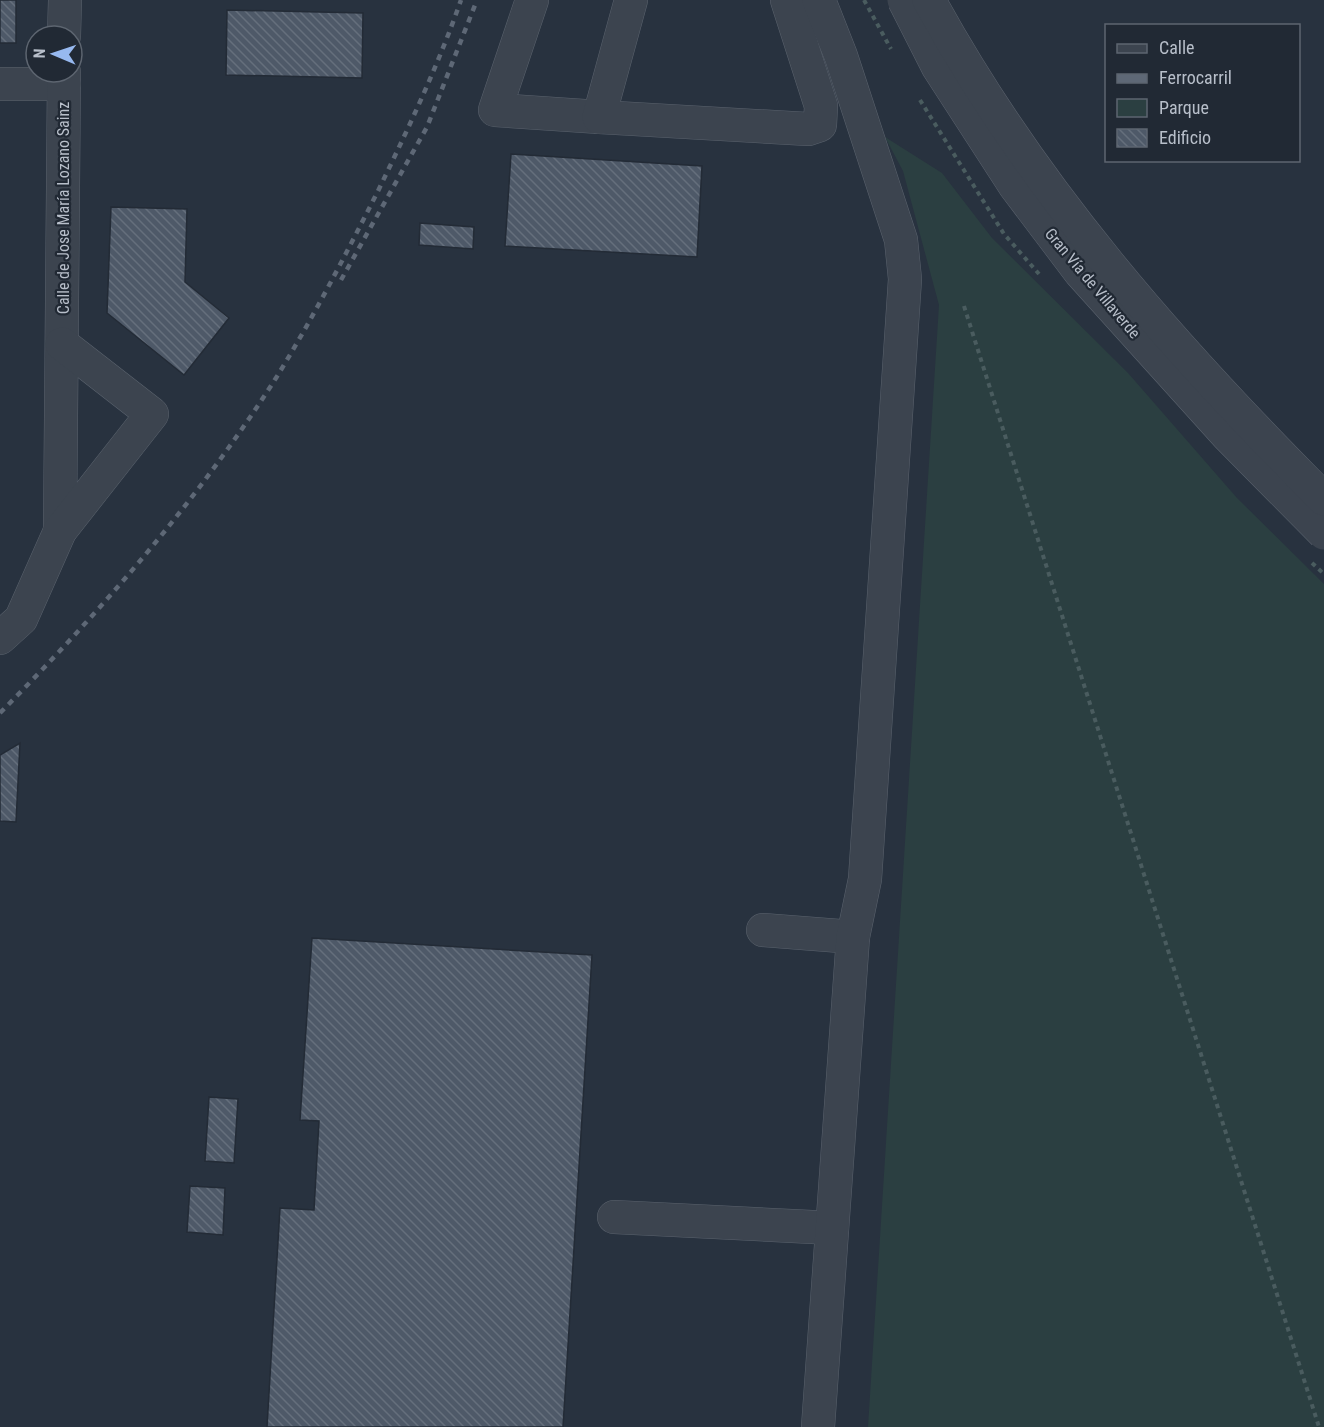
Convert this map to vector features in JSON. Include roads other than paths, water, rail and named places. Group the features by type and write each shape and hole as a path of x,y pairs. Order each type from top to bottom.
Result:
{"street":[{"path":"64,0 64,24"},
{"path":"532,0 495,110 808,129 820,124 821,106 787,0"},
{"path":"599,117 631,0"},
{"path":"819,0 841,56 901,240 906,279 865,879 853,937 819,1427"},
{"name":"Gran Vía de Villaverde","path":"904,0 938,67 1009,176 1080,272 1227,436 1324,533"},
{"name":"Gran Vía de Villaverde","path":"929,0 990,104 1035,171 1090,244 1143,308 1238,413 1324,499"},
{"path":"0,84 24,82"},
{"name":"Calle de Jose María Lozano Sainz","path":"60,531 64,84"},
{"path":"0,638 21,619 60,531 152,414 62,344"},
{"path":"764,930 853,937"},
{"path":"614,1217 832,1228"}],"railway":[{"path":"0,713 112,594 147,553 214,467 276,378 316,309 378,191 433,73 461,0"},
{"path":"341,280 427,127 477,0"}]}
